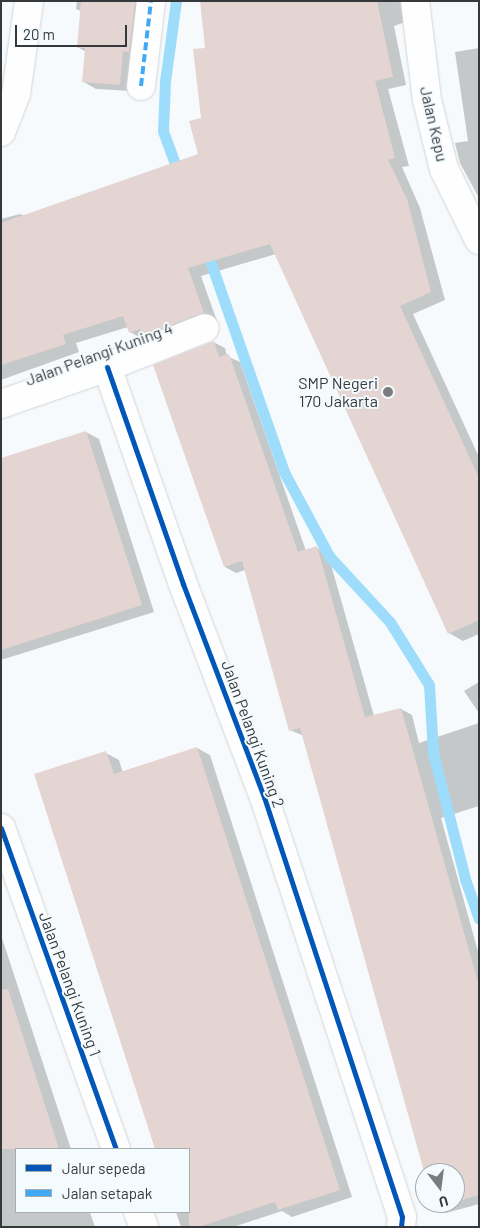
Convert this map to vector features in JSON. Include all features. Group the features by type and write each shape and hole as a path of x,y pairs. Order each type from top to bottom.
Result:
{"street":[{"path":"1,132 16,94 29,1"},
{"path":"141,86 151,1"},
{"name":"Jalan Kepu","path":"415,1 427,100 444,169 479,240"},
{"name":"Jalan Pelangi Kuning 4","path":"1,404 107,367 205,328"},
{"name":"Jalan Pelangi Kuning 2","path":"107,367 183,584 264,797 402,1216 401,1227"},
{"name":"Jalan Pelangi Kuning 1","path":"1,828 116,1148"},
{"path":"138,1213 144,1227"}],"building":[{"path":"81,1 135,1 129,52 123,51 120,85 82,82 85,48 77,48"},
{"path":"200,1 377,1 393,77 375,81 395,158 388,160 407,199 431,292 400,306 479,478 479,620 448,634 270,244 188,268 204,313 143,336 140,329 129,333 123,316 63,335 66,344 1,365 1,223 198,154 189,121 201,118 193,49 205,48"},
{"path":"214,341 219,357 229,354 298,552 317,546 365,717 401,708 479,986 479,1195 465,1199 465,1163 422,1163 300,728 289,731 242,561 224,567 153,365"},
{"path":"86,431 142,605 1,650 1,458"},
{"path":"197,747 340,1190 278,1210 275,1202 198,1227 189,1227 190,1148 155,1148 34,774 106,751 114,774"},
{"path":"8,989 59,1148 1,1149 1,990"}],"waterway":[{"path":"176,1 165,81 163,131 179,175"},
{"path":"206,249 284,472 329,556 390,622 429,685 433,753 465,879 479,919"}],"marked path":[{"path":"141,86 151,1"}],"cycle path":[{"path":"107,367 183,584 264,797 402,1217 401,1227"},
{"path":"1,828 116,1148"}],"place":[{"name":"SMP Negeri 170 Jakarta","path":"388,392"}]}
